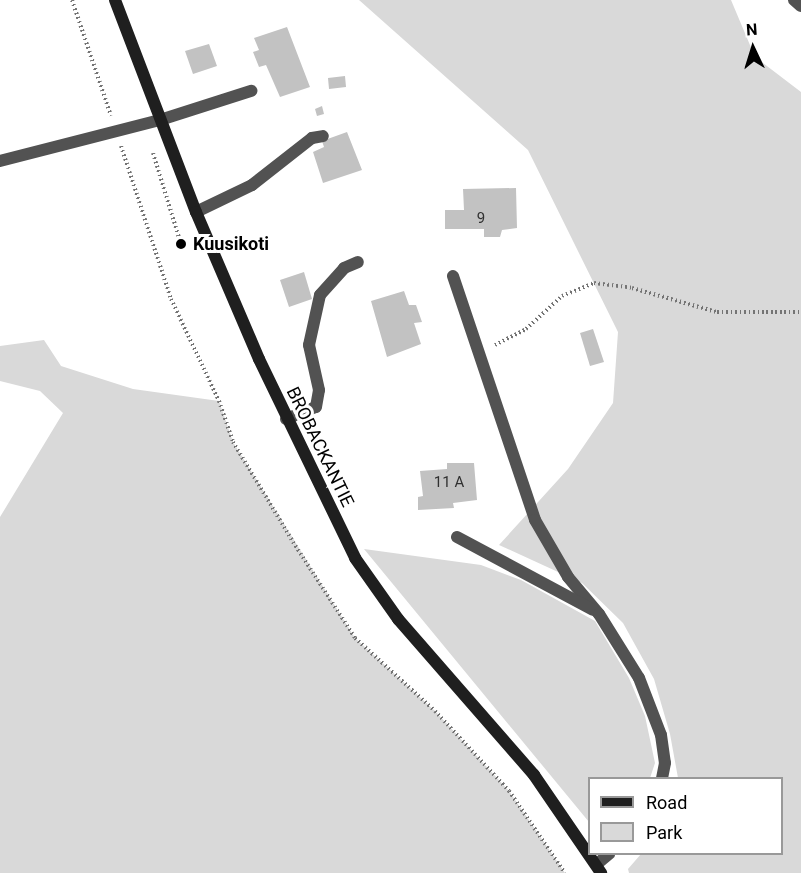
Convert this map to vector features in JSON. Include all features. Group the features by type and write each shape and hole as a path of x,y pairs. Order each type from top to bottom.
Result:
{"street":[{"name":"BROBACKANTIE","path":"115,0 196,212 286,419 355,558 398,619 534,775 588,852"},
{"path":"794,0 801,6"},
{"path":"0,161 160,120 251,91"},
{"path":"196,212 252,185 312,138 323,136"},
{"path":"286,419 316,407 319,390 309,345 320,295 344,268 358,262"},
{"path":"453,276 535,520 568,576 599,614 639,678 661,735 665,763 662,777"},
{"path":"457,537 599,614"},
{"name":"BROBACKANTIE","path":"590,855 599,868"},
{"path":"599,868 608,855"}],"path":[{"path":"72,0 171,298 219,400 233,442 355,638 435,711 508,791 565,873"},
{"path":"146,123 168,212 181,244"},
{"path":"479,352 526,329 562,296 594,283 632,288 717,312 801,312"}],"green space":[{"path":"359,0 731,0 755,57 801,92 801,873 629,873 628,869 640,855 783,855 783,777 678,777 670,734 654,679 623,623 582,583 499,545 568,469 613,403 618,332 528,150"},
{"path":"44,340 61,366 133,389 219,401 233,442 355,638 435,711 509,791 565,873 0,873 0,517 63,413 40,391 0,381 0,346"},
{"path":"364,549 481,565 521,580 595,621 629,678 645,716 655,763 650,777 588,777 588,821"}],"building":[{"path":"287,27 310,87 280,97 266,65 259,67 253,52 259,50 254,38"},
{"path":"209,44 217,66 193,74 185,51"},
{"path":"345,76 346,87 329,89 328,78"},
{"path":"322,106 324,114 317,116 315,109"},
{"path":"347,132 362,170 323,183 313,152 324,147 322,141"},
{"path":"516,188 517,228 502,230 500,237 484,237 484,229 445,229 445,210 464,210 463,189"},
{"path":"304,272 312,299 289,307 280,280"},
{"path":"404,291 409,305 416,305 422,322 414,323 421,344 387,357 371,301"},
{"path":"593,329 604,362 590,366 580,333"},
{"path":"447,463 474,463 477,500 453,503 454,508 418,510 418,497 423,496 420,471 447,469"}],"place":[{"name":"Kuusikoti","path":"181,244"}]}
